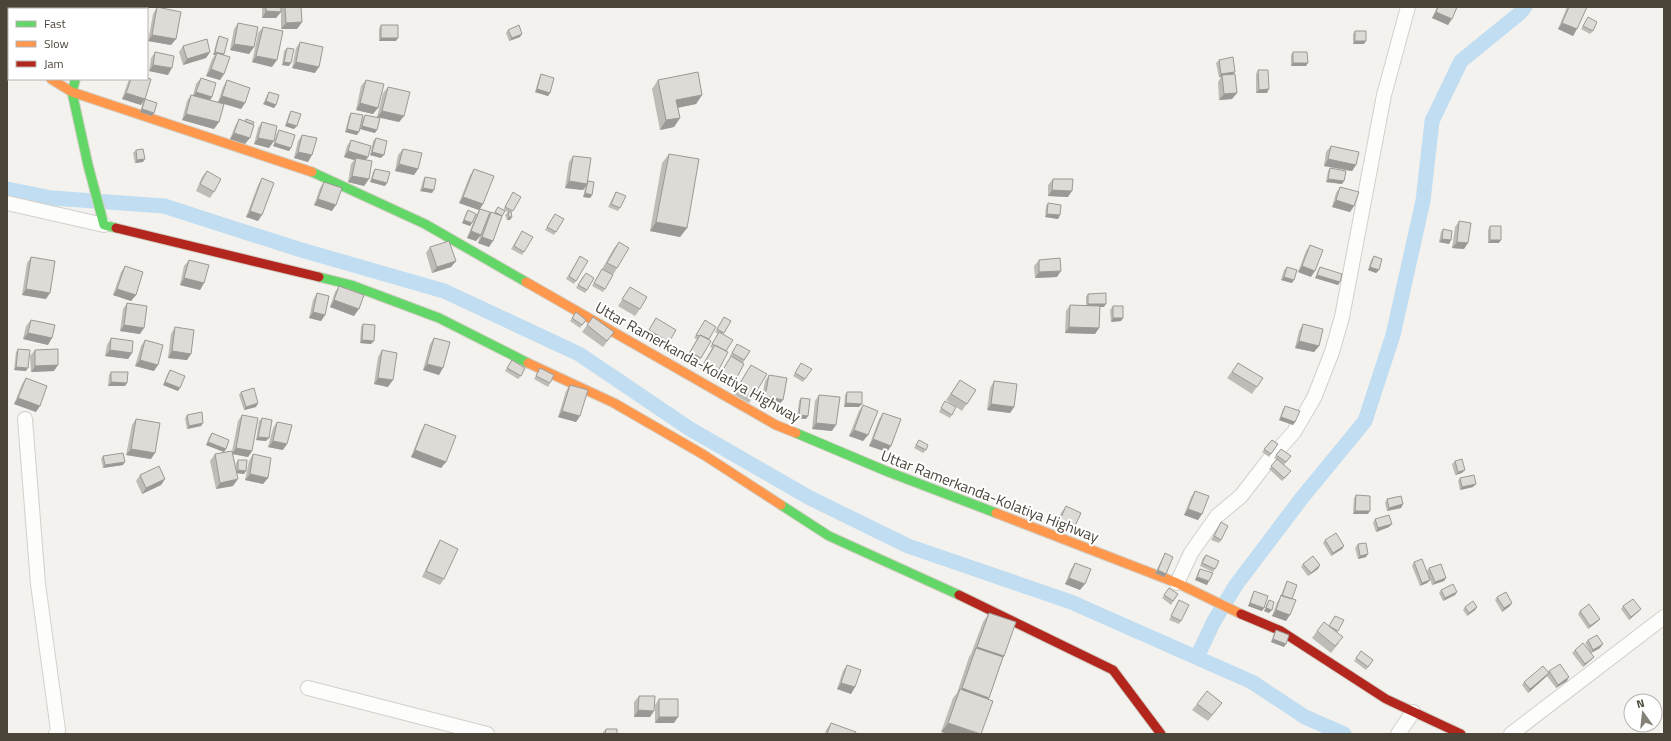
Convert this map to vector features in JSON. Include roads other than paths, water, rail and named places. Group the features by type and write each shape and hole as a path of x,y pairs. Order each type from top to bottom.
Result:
{"street":[{"path":"1182,586 1191,553 1217,516 1240,496 1294,432 1314,398 1332,352 1342,318 1384,94 1408,7"},
{"name":"Uttar Ramerkanda-Kolatiya Highway","path":"53,80 72,92 317,174 425,224 776,425 886,471 1182,586 1232,610 1281,630 1386,699 1461,734"},
{"path":"75,80 72,92 102,221"},
{"path":"7,203 102,221 351,285 439,318 505,352 614,403 704,455 829,536 957,594 1113,670 1161,734"},
{"path":"26,419 38,584 58,730 56,734"},
{"path":"1511,734 1664,617"},
{"path":"308,688 487,734"},
{"path":"1398,734 1413,712"}],"waterway":[{"path":"1197,657 1214,621 1236,585 1301,499 1365,421 1393,335 1423,201 1432,121 1461,61 1520,13 1525,7"},
{"path":"7,189 52,198 164,206 298,249 444,291 579,354 690,429 810,498 908,546 1071,602 1252,682 1305,717 1344,734"}]}
